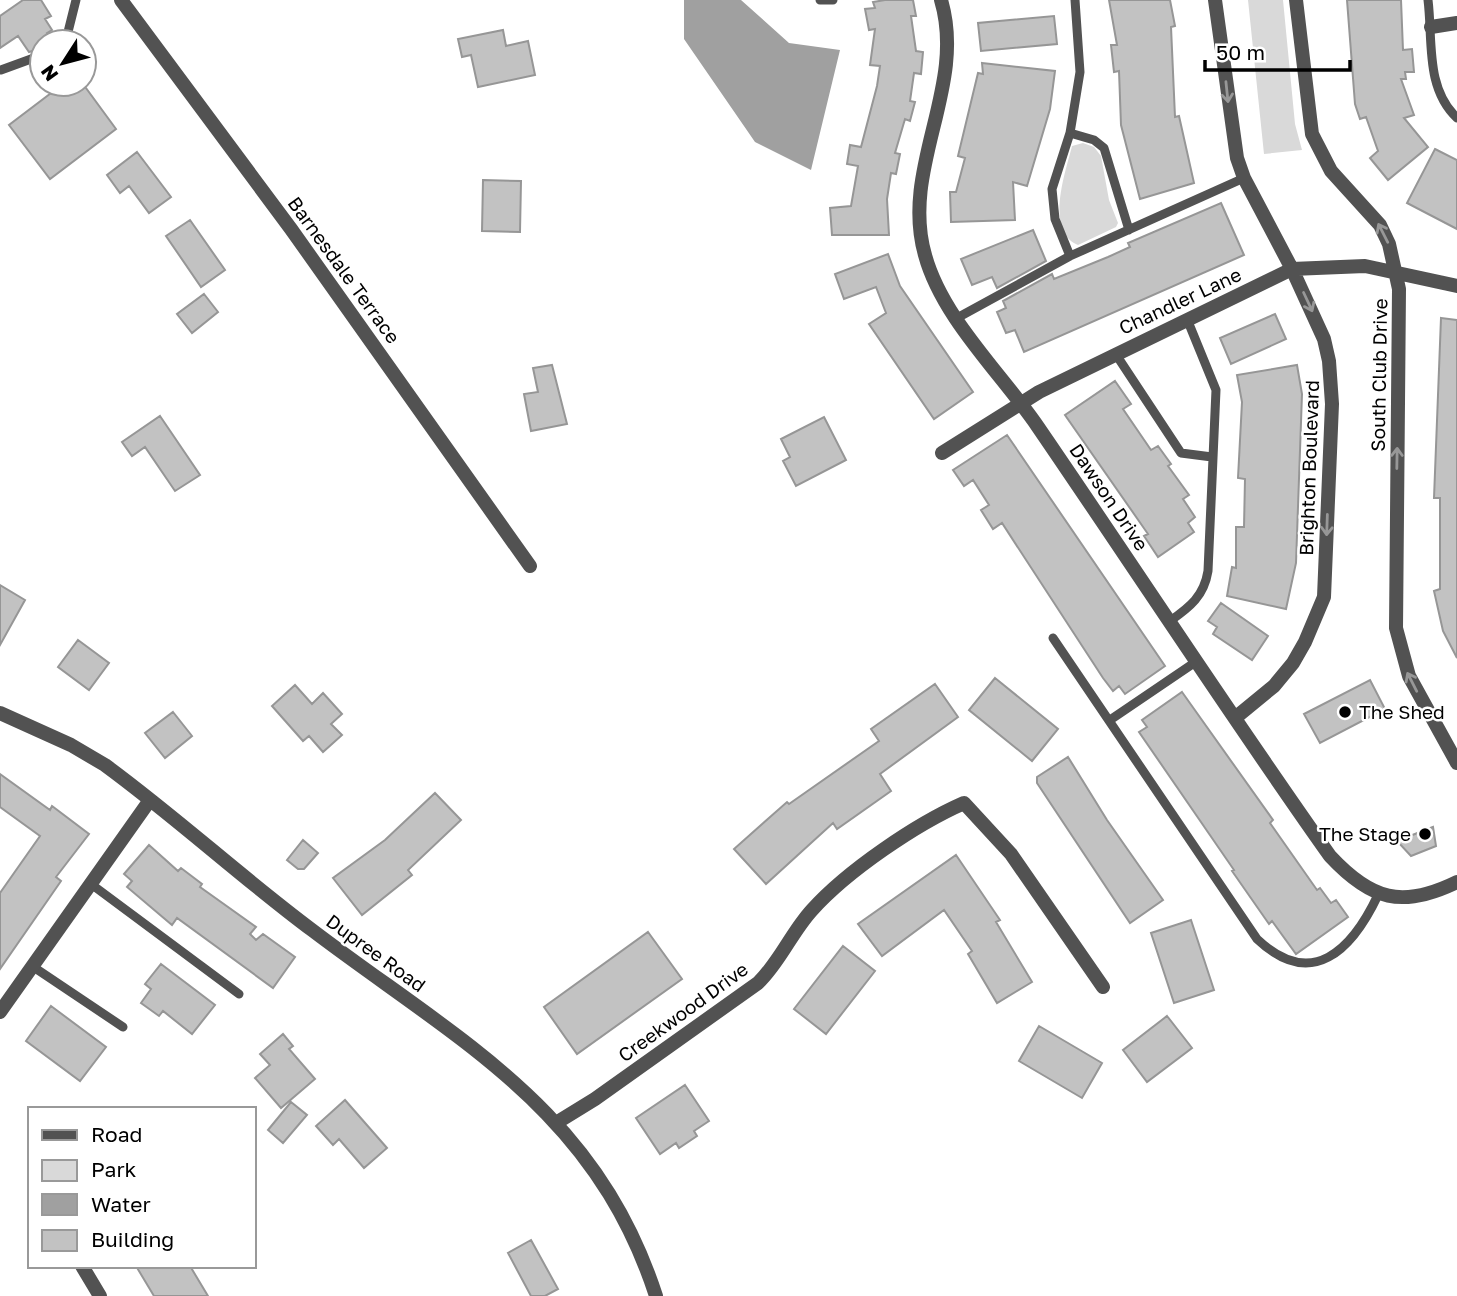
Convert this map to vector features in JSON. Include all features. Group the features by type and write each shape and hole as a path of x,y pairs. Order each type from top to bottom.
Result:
{"street":[{"name":"Barnesdale Terrace","path":"121,0 316,262 530,566"},
{"name":"Dawson Drive","path":"941,0 947,27 945,80 922,173 918,215 925,257 957,318 1021,402 1330,856 1348,876 1378,895 1416,897 1457,882"},
{"name":"Brighton Boulevard","path":"1215,0 1232,134 1244,177 1292,269 1324,339 1331,377 1324,597 1306,642 1293,663 1274,686 1235,718"},
{"name":"South Club Drive","path":"1296,0 1312,134 1331,171 1380,225 1389,244 1399,289 1396,628 1409,676 1457,763"},
{"path":"1432,27 1457,23"},
{"name":"Chandler Lane","path":"942,453 1021,402 1115,353 1292,269 1365,266 1457,286"},
{"name":"Dupree Road","path":"0,713 105,765 311,930 489,1060 556,1123 584,1154 610,1194 645,1262 656,1296"},
{"path":"0,1012 150,800"},
{"name":"Creekwood Drive","path":"556,1123 595,1099 758,983 776,966 791,937 828,895 932,817 964,803 1011,854 1103,987"},
{"path":"83,1268 100,1296"}],"lane":[{"path":"69,28 76,0"},
{"path":"820,0 833,0"},
{"path":"1070,256 1055,219 1052,189 1070,133 1080,72 1074,0"},
{"path":"1428,0 1437,89 1445,106 1457,118"},
{"path":"1,70 28,60"},
{"path":"1070,133 1094,140 1104,148 1129,230"},
{"path":"957,318 1070,256 1244,177"},
{"path":"1170,621 1193,605 1206,583 1216,390 1186,319"},
{"path":"1115,353 1181,453 1212,457"},
{"path":"1053,638 1257,939 1272,953 1297,963 1321,962 1346,946 1364,924 1378,895"},
{"path":"1110,720 1197,661"},
{"path":"91,884 239,994"},
{"path":"32,966 123,1027"}],"green space":[{"path":"1248,0 1283,0 1295,124 1302,150 1264,154"},
{"path":"1083,143 1094,147 1101,156 1109,200 1118,223 1116,227 1078,245 1068,238 1062,227 1060,200 1072,146"}],"water":[{"path":"684,0 741,0 789,43 840,50 811,170 755,142 684,39"}],"building":[{"path":"23,0 41,0 51,16 45,19 51,28 28,28 28,51 18,36 0,48 0,16"},
{"path":"913,0 916,16 911,16 916,51 923,52 921,74 914,73 910,101 915,102 910,121 905,119 895,153 900,154 896,174 891,173 887,199 889,235 832,235 830,208 851,206 858,166 847,164 850,145 861,147 880,66 870,65 875,29 869,30 865,9 875,8 873,2"},
{"path":"1109,0 1170,0 1175,26 1171,27 1175,117 1179,116 1194,183 1140,199 1121,125 1119,71 1114,72 1111,45 1117,45"},
{"path":"1347,0 1401,0 1403,50 1412,49 1414,72 1405,72 1406,79 1401,79 1414,115 1404,118 1428,147 1388,180 1370,158 1378,151 1366,117 1360,119 1355,104"},
{"path":"1054,16 1057,44 981,51 978,23"},
{"path":"503,30 506,46 528,41 535,75 478,87 471,55 462,57 458,39"},
{"path":"982,63 1055,71 1050,109 1027,186 1013,182 1015,220 951,222 950,192 956,192 965,158 958,156 978,73 983,74"},
{"path":"45,98 93,98 116,129 50,179 9,125"},
{"path":"1435,149 1457,160 1457,229 1407,203"},
{"path":"137,152 171,197 149,213 129,186 120,193 107,175"},
{"path":"483,180 521,181 520,232 482,231"},
{"path":"1221,203 1244,255 1024,352 1015,330 1006,333 997,312 1006,308 1003,301 1052,274 1054,279 1108,257 1130,247 1128,243"},
{"path":"190,220 225,270 201,287 166,236"},
{"path":"1033,230 1046,261 997,288 992,277 972,285 961,259"},
{"path":"888,254 900,286 973,392 934,419 869,324 886,313 876,287 844,299 835,274"},
{"path":"204,294 218,312 192,333 177,314"},
{"path":"1275,314 1286,339 1231,364 1220,338"},
{"path":"1441,318 1457,320 1457,658 1443,631 1434,591 1440,589 1440,498 1434,498"},
{"path":"552,365 567,424 531,431 524,394 538,392 533,368"},
{"path":"1297,365 1302,394 1296,563 1286,609 1227,596 1232,567 1236,568 1236,527 1244,527 1245,479 1238,478 1242,402 1237,375"},
{"path":"1115,381 1131,404 1123,409 1151,450 1158,446 1171,464 1168,466 1189,495 1183,499 1195,517 1188,523 1194,532 1158,557 1144,536 1148,534 1065,415"},
{"path":"160,416 200,475 175,491 145,447 132,456 122,442"},
{"path":"824,417 846,460 796,486 783,461 790,457 781,439"},
{"path":"1007,435 1165,666 1125,694 1119,686 1113,691 1103,678 1002,523 993,529 981,510 989,505 973,480 964,486 953,470"},
{"path":"0,585 25,600 0,645"},
{"path":"1221,603 1268,636 1252,660 1213,634 1217,627 1208,621"},
{"path":"78,640 109,663 89,690 58,667"},
{"path":"995,678 1058,729 1032,761 969,710"},
{"name":"The Shed","path":"1370,680 1385,709 1320,743 1304,714"},
{"path":"935,684 958,717 880,774 891,791 837,829 833,823 766,884 734,849 787,802 789,804 879,741 871,729"},
{"path":"295,685 312,704 323,693 342,714 331,724 342,735 323,752 309,736 303,741 272,706"},
{"path":"1182,692 1273,820 1270,823 1317,890 1320,888 1331,903 1336,900 1348,917 1296,954 1272,921 1269,924 1139,732 1147,727 1142,720"},
{"path":"173,712 192,736 165,758 145,733"},
{"path":"1068,757 1107,820 1163,900 1130,923 1037,783 1037,777"},
{"path":"0,774 50,810 52,806 89,834 56,877 61,881 0,969 0,893 40,836 0,807"},
{"path":"435,793 461,820 408,870 412,875 362,915 333,878 385,840"},
{"name":"The Stage","path":"1433,827 1436,846 1411,856 1397,841"},
{"path":"303,840 318,853 304,869 298,869 287,860"},
{"path":"149,845 178,871 181,868 202,884 200,887 256,927 250,934 256,940 263,934 295,957 273,988 177,918 172,925 127,887 132,881 124,874"},
{"path":"956,855 1000,920 996,922 1032,982 997,1003 968,954 972,951 944,910 882,956 858,924"},
{"path":"1191,920 1214,990 1174,1003 1151,933"},
{"path":"648,932 682,979 577,1054 544,1007"},
{"path":"843,946 875,971 826,1034 794,1009"},
{"path":"161,964 215,1005 192,1034 163,1011 159,1016 141,1003 151,989 145,984"},
{"path":"51,1006 106,1047 80,1081 26,1041"},
{"path":"1167,1016 1192,1048 1147,1082 1123,1050"},
{"path":"1039,1026 1102,1063 1082,1098 1019,1061"},
{"path":"283,1034 293,1046 289,1049 315,1079 281,1108 255,1078 270,1065 260,1054"},
{"path":"685,1085 709,1121 694,1131 697,1136 679,1148 676,1143 660,1154 636,1118"},
{"path":"345,1100 387,1148 364,1168 339,1139 333,1145 316,1126"},
{"path":"291,1102 307,1115 283,1143 268,1130"},
{"path":"531,1240 558,1289 545,1296 531,1296 508,1253"},
{"path":"137,1268 191,1268 208,1296 154,1296"}],"place":[{"name":"The Shed","path":"1345,712"},
{"name":"The Stage","path":"1425,834"}]}
